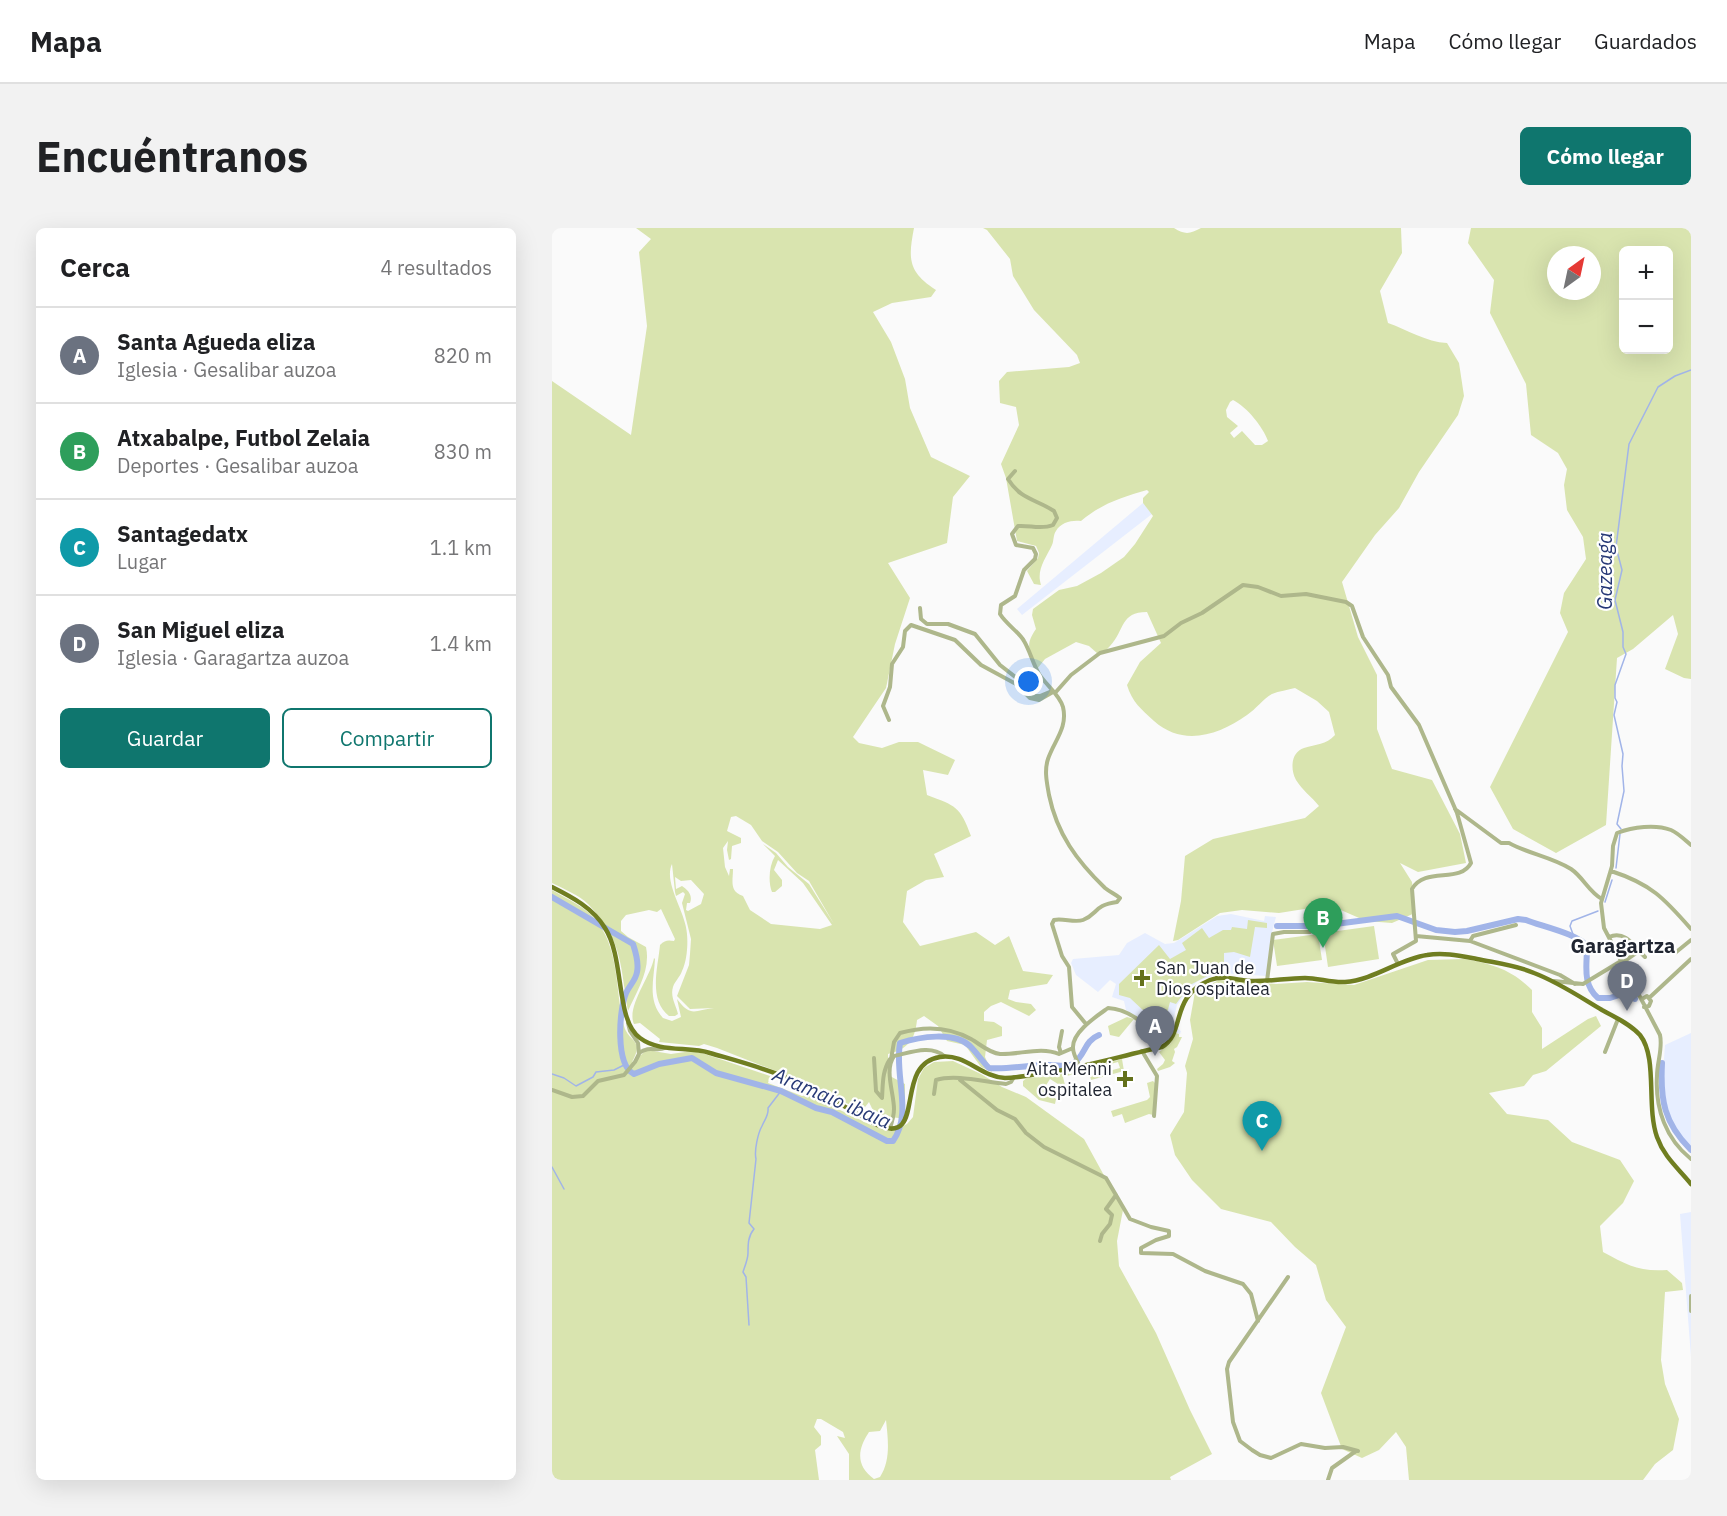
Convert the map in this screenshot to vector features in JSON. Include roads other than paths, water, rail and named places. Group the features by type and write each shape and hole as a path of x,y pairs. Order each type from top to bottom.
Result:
{"main road":[{"path":"552,887 582,904 602,923 610,936 618,961 628,1022 634,1033 644,1041 666,1048 699,1049 772,1072 877,1125 890,1128 906,1119 914,1080 918,1070 929,1060 944,1056 964,1061 994,1076 1014,1077 1158,1048 1171,1041 1182,1004 1188,996 1198,987 1219,977 1267,981 1304,978 1346,982 1364,978 1427,955 1448,954 1525,969 1618,1019 1638,1034 1648,1049 1651,1110 1656,1136 1673,1167 1689,1181"}],"street":[{"path":"1015,471 1008,479 1012,486 1029,500 1054,511 1057,518 1048,528 1024,525 1014,529 1012,534 1016,545 1033,548 1036,554 1035,559 1024,570 1015,596 1001,604 1000,614 1025,641 1033,663 1062,702 1064,709 1065,720 1050,752 1046,772 1050,802 1059,829 1085,867 1120,898 1117,902 1102,905 1086,919 1080,921 1059,919 1054,920 1052,924 1062,956 1069,967 1072,1007 1086,1024"},
{"path":"889,720 884,706 890,687 892,664 903,647 905,632 910,625 955,640 981,664 1016,684 1030,698 1039,700 1053,692 1100,653 1164,636 1243,585 1258,587 1281,596 1302,594 1346,602 1355,610 1363,637 1388,675 1391,687 1419,725 1455,809 1471,863 1468,869 1461,872 1422,879 1415,884 1412,889 1416,941 1395,950 1393,954 1398,964"},
{"path":"920,608 921,619 927,624 948,624 977,635 1000,665 1023,683 1034,696 1053,692"},
{"path":"1455,809 1487,831 1497,841 1555,861 1573,871 1592,892 1602,899"},
{"path":"1691,845 1670,830 1651,827 1630,828 1615,835 1611,871 1602,899 1602,916 1608,937 1656,1026 1662,1046 1657,1086 1664,1124 1673,1141 1691,1159"},
{"path":"1611,871 1649,886 1691,929"},
{"path":"1267,981 1273,934 1306,932 1321,914"},
{"path":"1470,941 1473,936 1516,925"},
{"path":"1608,937 1614,934 1623,936 1645,957"},
{"path":"1416,936 1470,941 1560,975 1575,984"},
{"path":"1675,953 1691,940"},
{"path":"1550,981 1575,984 1587,982 1639,951"},
{"path":"1649,998 1691,959"},
{"path":"1640,998 1645,996 1649,998"},
{"path":"1644,1007 1651,1004 1649,998"},
{"path":"1078,1063 1073,1048 1074,1040 1086,1024 1099,1017 1108,1008 1123,1010 1136,1018 1159,1039 1158,1048"},
{"path":"1605,1052 1618,1019"},
{"path":"628,1022 640,1050"},
{"path":"890,1128 894,1111 890,1079 891,1059 894,1042 900,1033 917,1028 935,1028 958,1033 997,1054 1051,1050 1060,1054 1073,1048"},
{"path":"1060,1054 1062,1031"},
{"path":"552,1090 572,1097 583,1096 598,1081 618,1078 631,1067 644,1041"},
{"path":"640,1050 666,1048"},
{"path":"874,1058 876,1091 882,1098 888,1060 894,1056 925,1050 935,1050 944,1056"},
{"path":"1142,1051 1157,1076 1154,1116"},
{"path":"960,1080 966,1078 1006,1084 1014,1077"},
{"path":"934,1094 937,1080 951,1078 960,1080 997,1110 1015,1119 1026,1134 1044,1147 1106,1178 1130,1219 1170,1232 1169,1236 1141,1248 1141,1252 1173,1254 1200,1269 1243,1284 1251,1294 1258,1321"},
{"path":"1100,1241 1112,1220 1112,1215 1106,1209 1116,1195"},
{"path":"1288,1278 1231,1358 1227,1369 1231,1414 1240,1441 1268,1458 1301,1444 1325,1448 1343,1447 1357,1451 1332,1468 1328,1480"},
{"path":"1691,1296 1691,1311"}],"waterway":[{"name":"Gazeaga","path":"1621,829 1617,824 1624,791 1623,754 1614,715 1617,702 1615,685 1626,654 1615,600 1622,570 1616,547 1629,444 1658,387 1675,376 1691,370"},
{"name":"Gazeaga","path":"1616,868 1620,834"},
{"name":"Gazeaga","path":"1605,902 1612,880"},
{"name":"Aramaio ibaia","path":"552,897 633,944 638,969 624,1001 620,1036 624,1060 628,1069 634,1074 659,1064 692,1058 716,1073 781,1091 816,1108 832,1112 887,1141 893,1141 902,1118 900,1043 926,1037 955,1038 970,1046 989,1068 1066,1066 1072,1065 1090,1041 1099,1035"},
{"name":"Gazeaga","path":"1574,937 1570,926 1572,921 1598,911"},
{"name":"Aramaio ibaia","path":"1277,926 1320,926 1397,916 1436,930 1455,932 1518,919 1526,920 1568,934 1583,942 1587,947 1587,980 1598,998 1610,998 1622,994 1635,999"},
{"name":"Aramaio ibaia","path":"1662,1063 1663,1100 1669,1120 1691,1150"},
{"path":"552,1074 576,1086 593,1077 596,1072 614,1070 626,1064"},
{"path":"749,1325 746,1277 743,1272 749,1237 754,1229 749,1223 756,1147 768,1108 781,1091"},
{"path":"552,1167 564,1189"}],"place":[{"name":"Atxabalpe, Futbol Zelaia","path":"1323,948"},
{"name":"San Juan de Dios ospitalea","path":"1142,978"},
{"name":"San Miguel eliza","path":"1627,1011"},
{"name":"Santa Agueda eliza","path":"1155,1056"},
{"name":"Aita Menni ospitalea","path":"1125,1079"},
{"name":"Santagedatx","path":"1262,1151"}],"district":[{"name":"Garagartza","path":"1623,946"}]}
